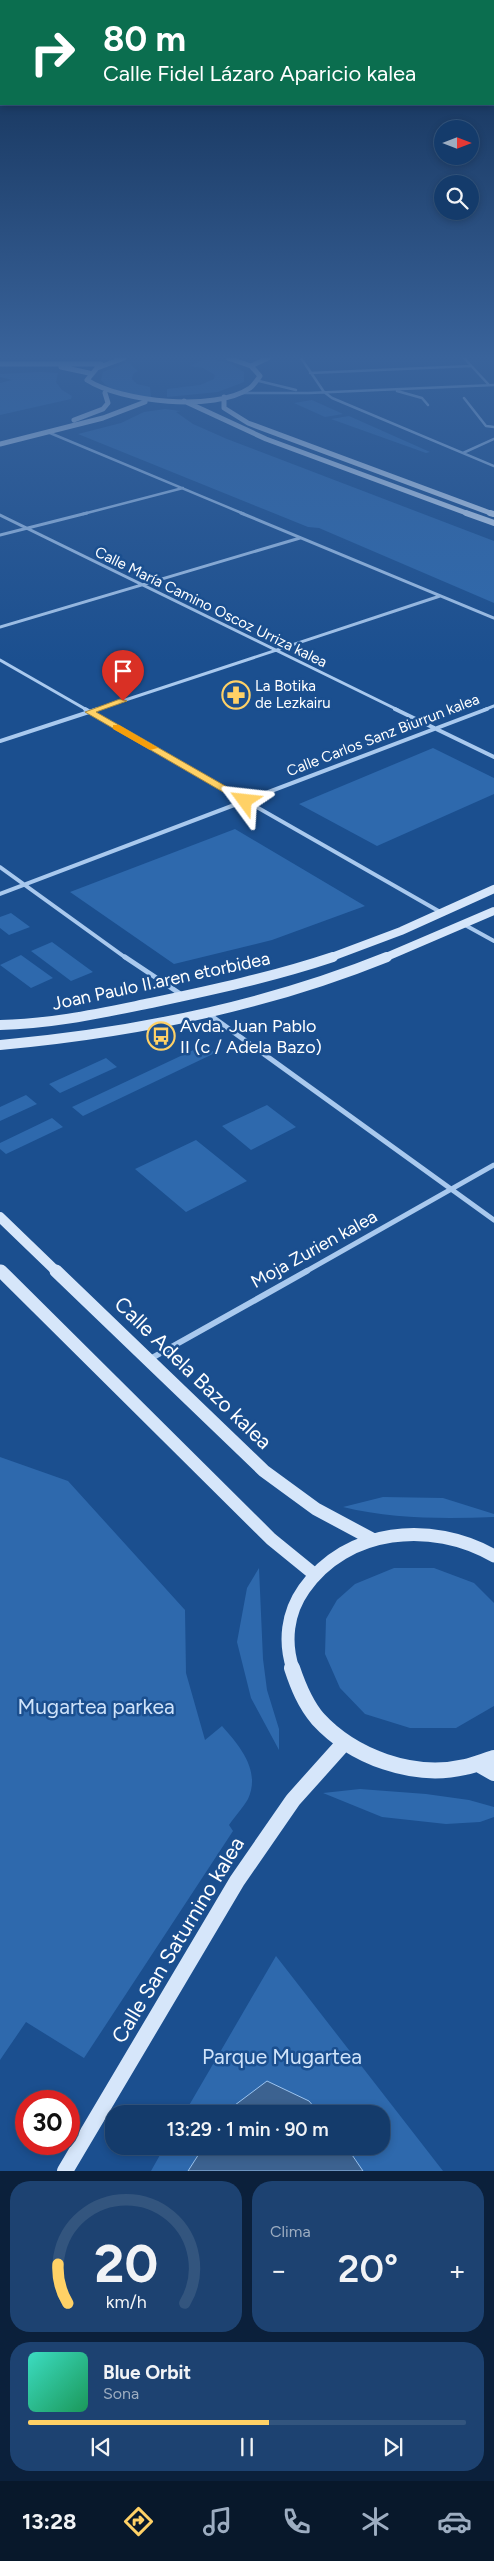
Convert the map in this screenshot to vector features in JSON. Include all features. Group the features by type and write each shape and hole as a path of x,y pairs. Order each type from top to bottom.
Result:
{"street":[{"path":"114,459 494,618"},
{"path":"321,459 494,523"},
{"path":"346,459 494,514"},
{"path":"478,459 494,466"},
{"path":"0,536 183,488"},
{"name":"Calle María Camino Oscoz Urriza kalea","path":"0,515 275,652 494,757"},
{"path":"0,627 301,538"},
{"path":"0,741 275,652 440,596"},
{"path":"0,660 442,913"},
{"name":"Calle Carlos Sanz Biurrun kalea","path":"0,894 494,706"},
{"path":"0,867 157,980 184,996"},
{"name":"Joan Paulo II.aren etorbidea","path":"0,1025 48,1022 240,984 344,952 442,913 494,889"},
{"name":"Joan Paulo II.aren etorbidea","path":"0,1045 122,1031 207,1013 362,968 494,911"},
{"path":"465,925 494,941"},
{"path":"207,1013 494,1220"},
{"name":"Moja Zurien kalea","path":"150,1359 494,1165"},
{"name":"Calle Adela Bazo kalea","path":"0,1217 150,1359 264,1471 316,1509 372,1539"},
{"path":"0,1270 271,1539 314,1574"},
{"path":"494,1556 486,1550 448,1537 409,1534 372,1539 340,1553 314,1574 294,1604 286,1640 292,1678 312,1713 344,1743 387,1764 434,1771 487,1761 494,1773"},
{"name":"Calle San Saturnino kalea","path":"65,2171 237,1881 293,1800 344,1743"}],"green space":[{"path":"141,459 280,459 494,541 494,603 319,528 308,527"},
{"path":"433,748 494,778 494,794 377,846 299,804"},
{"path":"235,829 365,906 272,940 174,964 70,892"},
{"path":"11,913 30,927 9,935 0,928 0,917"},
{"path":"52,942 93,972 71,981 31,951"},
{"path":"21,955 53,978 31,988 0,965"},
{"path":"204,1045 215,1053 83,1116 72,1107"},
{"path":"106,1058 117,1067 60,1093 49,1084"},
{"path":"26,1095 37,1104 0,1121 0,1107"},
{"path":"267,1105 296,1127 251,1150 222,1126"},
{"path":"52,1118 63,1127 6,1154 0,1149 0,1143"},
{"path":"196,1140 247,1181 186,1212 135,1169"},
{"name":"Mugartea parkea","path":"0,1457 68,1481 185,1610 186,1673 205,1740 222,1726 242,1751 247,1760 252,1779 248,1799 229,1825 233,1831 84,2058 26,2022 0,2060"},
{"path":"383,1497 443,1498 494,1514 494,1517 399,1516 343,1507"},
{"path":"259,1568 263,1659 267,1690 279,1729 279,1750 251,1698 237,1642 247,1588"},
{"path":"394,1568 434,1568 474,1583 494,1603 494,1706 456,1728 410,1728 365,1714 340,1688 325,1654 326,1619 337,1600 355,1584"},
{"path":"360,1789 426,1794 469,1800 494,1807 494,1817 480,1822 446,1824 382,1817 323,1793"},
{"name":"Parque Mugartea","path":"276,1956 443,2171 151,2171 160,2155 390,2155 390,2105 189,2105"}],"shaded area":[{"path":"267,2081 309,2101 312,2105 235,2105"},
{"path":"198,2155 352,2155 363,2171 188,2171"}],"slow traffic":[{"path":"116,727 153,748"}],"place":[{"name":"La Botika de Lezkairu","path":"236,695"},
{"name":"Avda. Juan Pablo II (c / Adela Bazo)","path":"161,1036"}],"route":[{"path":"123,701 89,712 245,801"}]}
